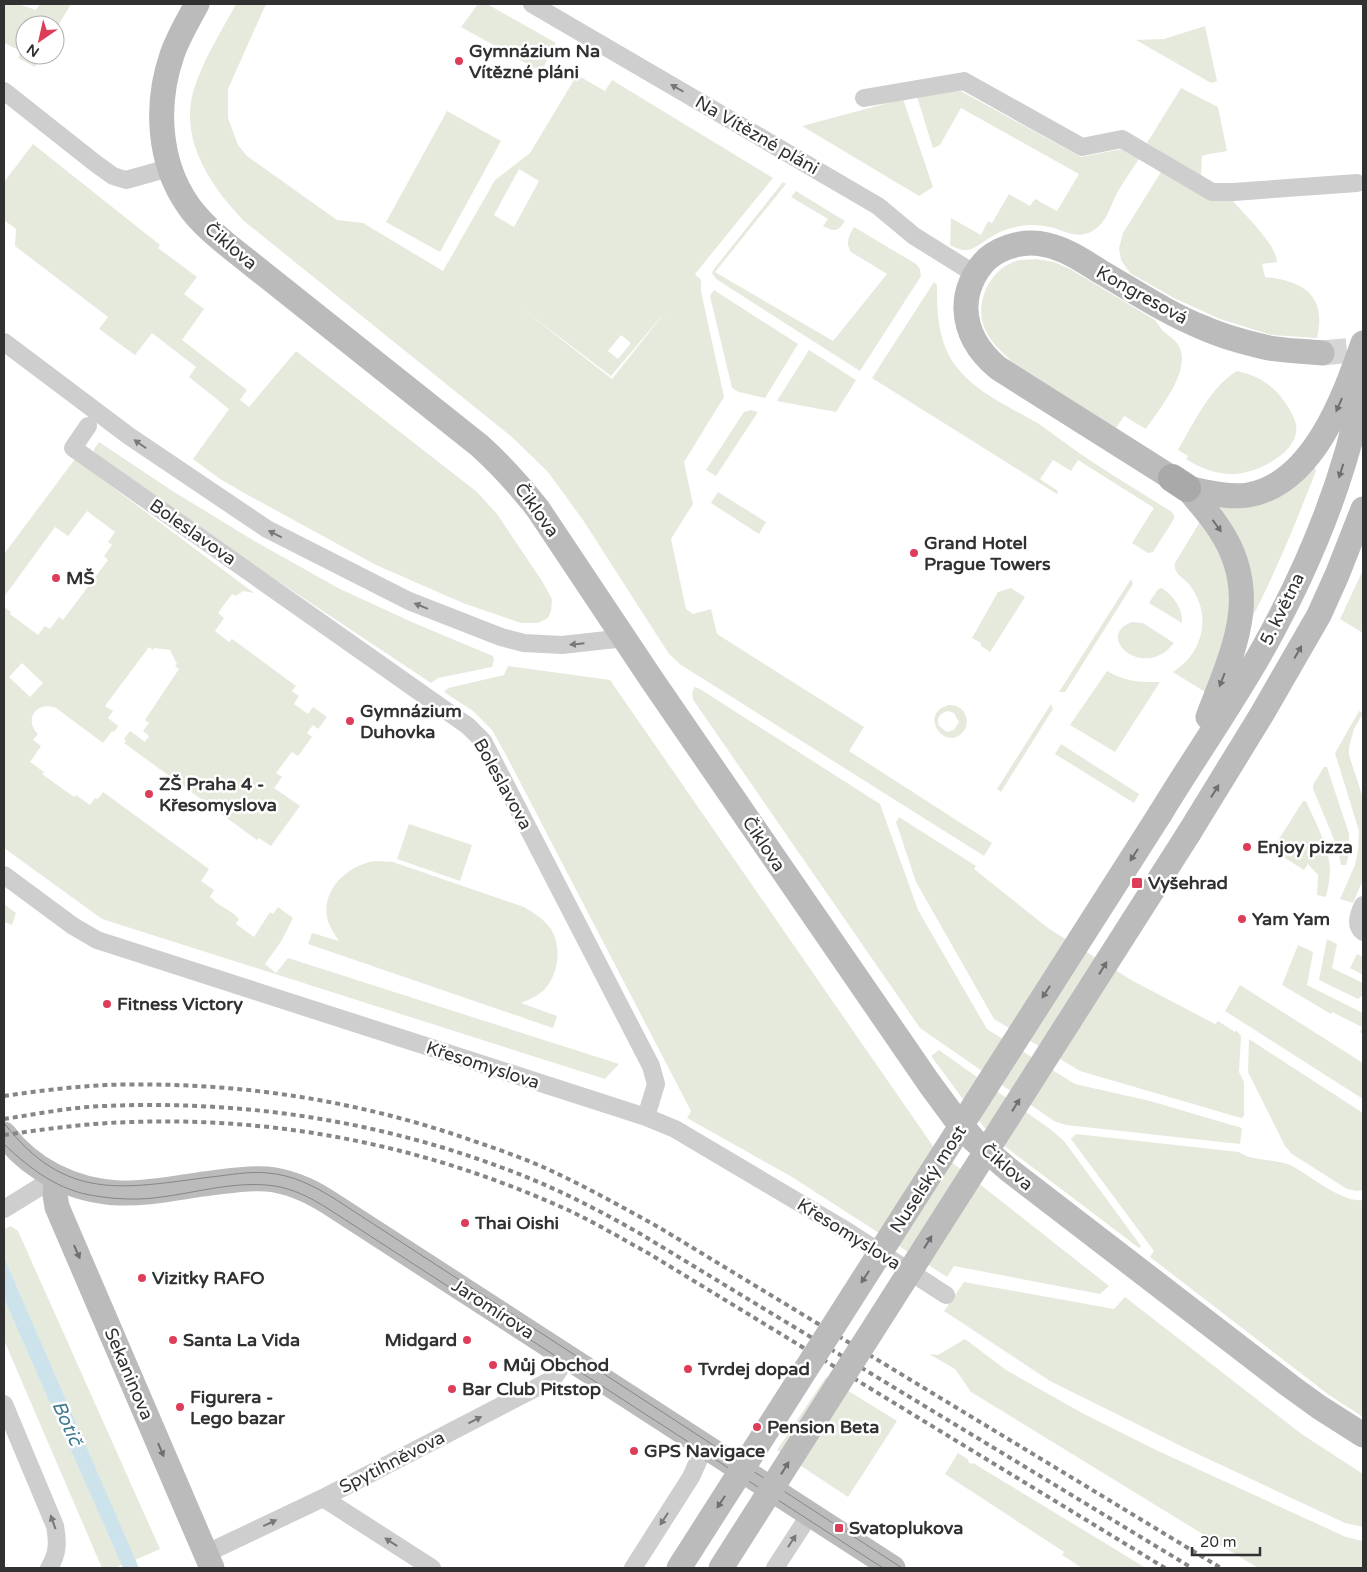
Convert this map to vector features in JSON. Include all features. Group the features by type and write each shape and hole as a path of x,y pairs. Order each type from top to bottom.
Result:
{"main road":[{"name":"Čiklova","path":"197,4 172,54 164,86 162,125 169,168 178,189 199,220 225,243 480,446 510,474 538,509 750,824 908,1054 954,1117 974,1140 1009,1170 1290,1386 1363,1435"},
{"name":"Kongresová","path":"975,274 993,254 1003,249 1023,244 1047,245 1059,248 1161,307 1203,328 1270,348 1322,353"},
{"path":"975,274 967,297 967,320 974,340 988,360 1179,483 1221,531 1235,560 1239,575 1242,604 1236,645 1190,766"},
{"path":"1179,483 1234,496 1247,495 1270,487 1288,476 1307,456 1329,425 1354,369 1363,343"},
{"name":"5. května","path":"1160,814 1265,644 1305,564 1344,462 1355,424 1363,385"},
{"name":"5. května","path":"1189,833 1262,714 1319,614 1337,575 1363,509"},
{"path":"1319,614 1363,545"},
{"name":"Nuselský most","path":"679,1568 1160,814"},
{"name":"Nuselský most","path":"721,1568 1189,833"},
{"path":"4,1134 21,1153 56,1177"},
{"name":"Jaromírova","path":"56,1177 94,1190 120,1193 144,1192 244,1179 269,1179 294,1185 328,1202 893,1568"},
{"name":"Sekaninova","path":"56,1177 55,1195 57,1208 208,1561"}],"street":[{"name":"Na Vítězné pláni","path":"532,4 878,206 914,236 975,274"},
{"path":"864,98 964,81 1082,146 1122,139 1212,192 1356,183"},
{"path":"4,91 114,176 126,180 169,168"},
{"path":"4,342 129,436 266,529 408,601 501,637 524,643 562,645 625,638"},
{"name":"Boleslavova","path":"88,426 73,448 461,721 483,742 651,1066 656,1084 646,1117"},
{"name":"Křesomyslova","path":"4,875 73,926 98,940 646,1117 675,1129 847,1231 946,1295"},
{"path":"1363,904 1358,914 1360,930 1363,932"},
{"path":"4,1209 56,1177"},
{"name":"Spytihněvova","path":"208,1561 323,1498 553,1379 564,1362 570,1359"},
{"path":"4,1404 56,1526 58,1545 49,1568"},
{"path":"633,1568 691,1477 705,1446"},
{"path":"323,1498 432,1568"},
{"path":"775,1568 810,1514"}],"shaded area":[{"path":"4,4 18,4 36,10 40,4 71,4 64,15 15,15 15,48 4,43"},
{"path":"236,4 266,4 228,89 228,118 238,145 247,156 337,220 363,223 443,271 495,180 530,153 577,75 605,91 612,80 773,178 695,274 701,280 701,291 724,397 684,462 693,504 671,539 686,609 693,614 711,609 717,634 864,727 849,751 992,843 984,856 681,665 669,654 583,520 548,472 512,437 244,221 231,207 219,192 199,158 193,140 190,121 191,102 196,83 209,53","holes":["519,169 539,181 514,227 494,215","521,308 611,376 666,311 612,379","621,335 631,343 618,359 608,351"]},
{"path":"478,4 487,4 556,43 542,70 540,71 461,27"},
{"path":"1205,26 1217,81 1211,83 1136,40 1164,39"},
{"path":"1181,88 1218,107 1227,151 1202,156 1201,177 1147,143"},
{"path":"957,89 1081,157 1122,149 1139,159 1119,190 1102,223 1089,233 1079,235 1045,226 1024,225 1001,231 972,249 962,250 950,245 951,218 981,235 988,221 992,223 1009,194 1030,206 1035,199 1057,211 1079,174 961,108 940,145 933,148 917,97"},
{"path":"903,99 933,187 919,196 802,126"},
{"path":"447,111 501,141 440,252 386,222"},
{"path":"33,144 160,245 158,248 197,277 184,294 204,309 182,340 247,390 240,400 249,407 296,351 477,492 497,514 542,581 552,599 548,618 538,623 521,623 463,603 376,565 220,479 193,459 229,409 189,377 196,367 152,333 135,355 99,329 108,317 15,246 16,229 4,220 4,182"},
{"path":"1161,172 1207,199 1232,200 1252,221 1276,255 1277,262 1262,264 1265,277 1291,282 1309,293 1315,301 1319,323 1317,338 1271,335 1220,319 1174,298 1130,273 1121,260 1119,248 1123,233"},
{"path":"783,182 786,184 715,272 833,341 887,274 851,252 848,242 854,227 916,264 920,269 921,276 860,371 716,279 712,273"},
{"path":"796,191 845,221 836,230 823,226 828,219 791,197"},
{"path":"1036,259 1054,262 1070,269 1155,320 1162,330 1179,346 1182,356 1178,378 1166,401 1146,429 1124,416 1116,428 1011,361 988,335 981,314 987,286 999,271 1007,265 1016,261"},
{"path":"934,282 937,285 941,335 948,353 961,373 992,398 1039,424 1082,455 1172,512 1174,519 1153,552 1148,553 1132,543 1154,508 1078,460 1071,471 1053,460 1040,479 1058,491 1057,494 872,378"},
{"path":"714,290 798,344 765,398 739,392 732,388 710,296"},
{"path":"809,350 856,380 836,412 777,401"},
{"path":"1237,371 1263,381 1279,395 1288,406 1294,418 1296,434 1284,453 1264,466 1242,473 1220,473 1191,462 1186,459 1188,456 1178,450 1211,396 1219,386"},
{"path":"751,410 758,412 716,476 706,470 744,412"},
{"path":"99,442 171,490 251,539 338,588 414,623 493,656 492,667 438,678 431,683 102,464 95,455 94,449"},
{"path":"75,459 254,593 243,591 236,596 232,594 218,613 224,618 215,631 229,642 232,639 235,641 296,686 292,691 299,696 294,704 308,714 313,707 327,717 318,729 313,725 307,733 312,737 298,756 292,752 276,773 282,777 274,788 300,806 271,846 259,838 257,840 124,743 126,741 124,739 130,731 145,742 149,736 143,731 149,723 145,720 179,669 175,666 177,664 170,650 154,648 153,650 149,647 105,706 113,711 108,718 118,726 103,743 56,708 49,706 38,709 32,718 34,729 38,734 33,740 41,746 30,762 44,772 42,774 74,797 76,795 90,805 103,792 209,869 201,881 214,890 210,897 234,914 239,919 236,924 254,937 270,912 273,914 278,907 293,918 282,940 265,964 276,973 288,958 619,1064 605,1079 102,919 4,848 4,607 11,612 10,614 38,635 45,626 50,629 59,617 63,620 108,560 104,556 112,545 108,542 115,532 87,511 68,536 55,527 4,597 4,554","holes":["22,663 43,683 30,697 9,677"]},
{"path":"1315,468 1316,471 1294,526 1262,598 1253,616 1249,618 1213,505"},
{"path":"718,492 766,522 759,534 711,503"},
{"path":"1201,520 1230,574 1232,625 1205,692 1173,672 1191,655 1201,633 1201,610 1197,598 1189,584 1176,571 1175,563"},
{"path":"1363,570 1363,633 1340,619"},
{"path":"1131,579 1133,584 1065,692 1059,692"},
{"path":"1011,588 1025,597 990,652 981,646 981,643 972,638 998,592"},
{"path":"1162,588 1177,603 1181,612 1182,623 1149,603 1158,589"},
{"path":"1132,622 1143,623 1174,643 1162,654 1149,658 1137,657 1127,652 1120,645 1118,637 1121,629"},
{"path":"508,666 610,680 935,1149 1109,1286 1100,1294 954,1266 947,1277 792,1177 687,1118 691,1111 492,730 473,711 444,692 448,688 504,675"},
{"path":"1107,671 1133,681 1160,682 1115,752 1070,725"},
{"path":"695,687 880,804 918,910 987,1029 1075,1084 1150,1101 1242,1128 1240,1144 1066,1125 1054,1121 920,1028 694,701 692,694"},
{"path":"1051,704 1053,709 1001,792 997,789"},
{"path":"949,705 962,709 967,721 963,732 956,737 949,738 942,735 935,723 935,716 940,709","holes":["948,711 954,713 959,722 954,730 947,732 939,726 938,718"]},
{"path":"1359,711 1363,713 1354,729 1349,747 1349,755 1363,798 1363,880 1353,903 1340,899 1355,865 1359,831 1335,753"},
{"path":"1061,744 1139,794 1134,803 1055,754"},
{"path":"1324,767 1327,767 1349,834 1349,854 1346,865 1341,865 1338,849 1313,789 1313,785"},
{"path":"1303,801 1306,801 1321,834 1329,860 1330,869 1326,897 1317,895 1318,875 1308,864 1304,870 1272,850"},
{"path":"899,817 976,866 974,869 1048,928 1133,981 1215,1024 1218,1021 1235,1032 1236,1030 1241,1036 1239,1072 1244,1082 1244,1116 1241,1118 1080,1071 994,1019 916,882 896,822"},
{"path":"409,824 472,845 460,881 397,859"},
{"path":"375,861 393,862 524,907 545,922 551,929 557,944 556,968 549,984 544,990 533,998 521,1003 557,1016 553,1028 308,944 312,933 339,941 330,927 327,917 327,906 333,888 339,880 356,867"},
{"path":"4,904 16,913 12,925 4,922"},
{"path":"1327,939 1337,944 1332,968 1363,983 1363,995 1358,999 1319,980"},
{"path":"1298,945 1313,952 1307,985 1363,1013 1363,1034 1360,1032 1362,1027 1332,1012 1331,1014 1282,985"},
{"path":"1357,954 1363,957 1363,975 1350,968"},
{"path":"1240,985 1363,1063 1363,1099 1225,1011"},
{"path":"1249,1039 1363,1113 1363,1190 1347,1189 1292,1154 1285,1146 1248,1072"},
{"path":"939,1050 1064,1141 1141,1246 1139,1248 1003,1145 983,1126 931,1056"},
{"path":"1076,1134 1239,1152 1251,1157 1288,1164 1337,1194 1346,1198 1363,1200 1363,1417 1329,1395 1150,1257 1154,1251 1071,1139"},
{"path":"11,1226 18,1231 160,1549 135,1560 4,1257 4,1229"},
{"path":"964,1282 1114,1309 1125,1297 1303,1435 1363,1474 1363,1527 1345,1523 1189,1450 1050,1381 944,1311"},
{"path":"4,1299 122,1565 114,1568 102,1568 4,1340"},
{"path":"965,1339 1006,1370 1084,1414 1156,1450 1346,1537 1363,1541 1363,1568 1258,1568 971,1392 955,1369 929,1354 938,1355"},
{"path":"826,1377 897,1421 848,1497 777,1450"},
{"path":"958,1453 969,1460 968,1462 973,1463 1146,1568 1082,1568 1062,1555 1064,1552 945,1474"}],"water":[{"name":"Botič","path":"4,1257 139,1568 123,1568 4,1299"}],"tunnel":[{"path":"1322,353 1363,349"}],"tram line":[{"path":"4,1123 27,1149 50,1167 74,1178 98,1184 123,1186 261,1173 286,1176 311,1186 335,1199 902,1568"},
{"path":"4,1144 46,1178 70,1189 96,1196 146,1199 229,1186 260,1185 282,1187 309,1197 883,1568"}],"railway":[{"path":"1044,1014 1087,946"},
{"path":"4,1096 54,1089 105,1085 151,1084 243,1089 288,1095 377,1112 465,1138 524,1159 573,1181 660,1228 1221,1568"},
{"path":"4,1119 67,1109 105,1106 207,1106 257,1110 357,1126 406,1137 455,1151 503,1168 572,1198 639,1233 1192,1568"},
{"path":"4,1135 96,1124 169,1121 286,1129 344,1138 401,1151 457,1167 513,1187 568,1210 648,1253 1165,1568"}],"place":[{"name":"Gymnázium Na Vítězné pláni","path":"459,61"},
{"name":"Grand Hotel Prague Towers","path":"914,553"},
{"name":"MŠ","path":"56,578"},
{"name":"Gymnázium Duhovka","path":"350,721"},
{"name":"ZŠ Praha 4 - Křesomyslova","path":"149,794"},
{"name":"Enjoy pizza","path":"1247,847"},
{"name":"Vyšehrad","path":"1137,883"},
{"name":"Yam Yam","path":"1242,919"},
{"name":"Fitness Victory","path":"107,1004"},
{"name":"Thai Oishi","path":"465,1223"},
{"name":"Vizitky RAFO","path":"142,1278"},
{"name":"Santa La Vida","path":"173,1340"},
{"name":"Midgard","path":"467,1340"},
{"name":"Můj Obchod","path":"493,1365"},
{"name":"Tvrdej dopad","path":"688,1369"},
{"name":"Bar Club Pitstop","path":"452,1389"},
{"name":"Figurera - Lego bazar","path":"180,1407"},
{"name":"Pension Beta","path":"757,1427"},
{"name":"GPS Navigace","path":"634,1451"},
{"name":"Svatoplukova","path":"839,1528"}]}
